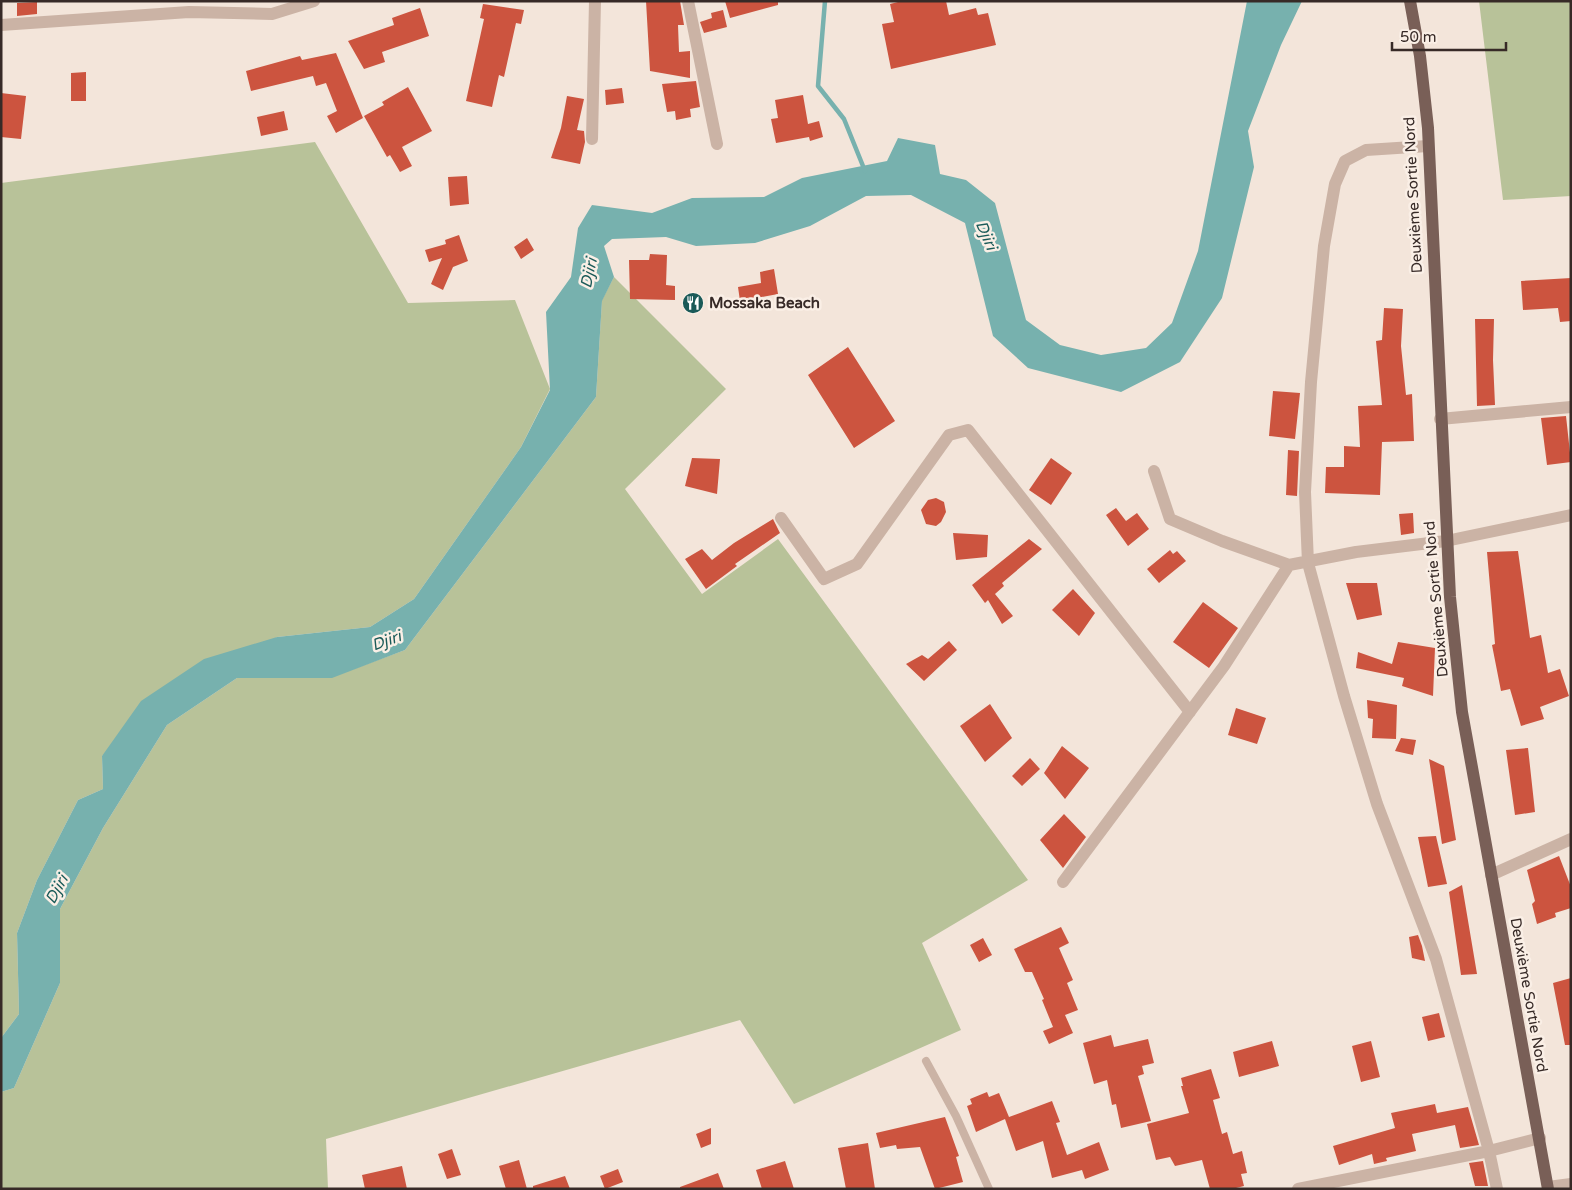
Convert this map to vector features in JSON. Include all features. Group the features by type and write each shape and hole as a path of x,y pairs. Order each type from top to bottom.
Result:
{"main road":[{"name":"Deuxième Sortie Nord","path":"1410,1 1420,56 1428,146 1446,541 1462,712 1548,1188"}],"street":[{"path":"1,25 190,12 272,14 314,1"},
{"path":"592,139 595,1"},
{"path":"688,1 717,144"},
{"path":"1428,146 1366,150 1345,162 1335,184 1324,246 1311,382 1305,492 1308,563 1344,696 1377,804 1436,959 1490,1150 1497,1189"},
{"path":"1440,419 1571,407"},
{"path":"781,518 824,578 857,564 949,435 968,430 1190,712"},
{"path":"1154,471 1170,519 1222,541 1289,565 1308,563 1356,552 1446,541 1571,515"},
{"path":"1063,882 1224,666 1289,565"},
{"path":"1491,875 1571,840"},
{"path":"1298,1189 1540,1138"},
{"path":"1548,1188 1571,1184"}],"lane":[{"path":"926,1061 956,1116 989,1189"}],"green space":[{"path":"1479,1 1571,1 1571,196 1503,200"},
{"path":"315,142 408,303 515,300 550,389 521,447 414,599 370,627 277,637 102,756 103,789 78,800 37,880 17,933 19,1014 1,1038 1,183"},
{"path":"614,277 726,389 625,489 702,594 778,539 1028,880 922,943 961,1030 794,1104 740,1020 326,1139 328,1189 1,1189 1,1092 14,1088 60,983 60,909 103,828 167,725 237,678 332,677 405,650 596,397 602,300"}],"water":[{"name":"Djiri","path":"1247,1 1302,1 1281,45 1248,131 1254,167 1222,298 1180,362 1121,392 1028,368 993,336 965,223 911,195 866,196 810,226 755,243 696,246 666,237 612,239 604,246 614,277 602,301 596,397 405,650 332,678 237,678 167,725 103,828 60,909 60,983 14,1088 1,1092 1,1038 19,1014 17,933 37,880 78,800 103,789 102,756 141,701 204,659 277,637 370,627 414,599 521,447 550,390 546,312 571,277 578,228 592,205 652,213 692,198 764,197 802,178 887,161 898,138 935,145 940,174 966,180 995,203 1026,320 1060,345 1101,355 1146,348 1172,323 1198,251"}],"building":[{"path":"646,1 680,1 684,25 678,25 679,52 690,51 690,78 650,71"},
{"path":"725,1 778,1 778,5 730,18"},
{"path":"902,1 946,1 949,15 976,8 978,15 988,13 996,45 891,69 882,24 894,22 890,4"},
{"path":"37,2 37,14 17,16 17,3"},
{"path":"483,4 524,10 521,24 516,23 504,77 499,75 492,107 466,101 484,19 480,18"},
{"path":"420,8 429,36 382,52 385,62 364,69 348,41 394,25 392,18"},
{"path":"723,10 727,27 704,33 700,22 712,18 711,13"},
{"path":"336,53 363,118 336,133 327,116 337,111 326,83 316,86 313,76 251,91 246,71 300,56 302,60"},
{"path":"86,72 86,101 71,101 71,73"},
{"path":"696,81 700,107 690,109 691,117 676,120 675,111 667,112 662,84"},
{"path":"408,87 432,131 402,147 412,166 400,172 390,155 387,157 364,116 384,105 382,102"},
{"path":"622,88 624,103 606,105 605,90"},
{"path":"1,93 26,96 21,139 1,137"},
{"path":"803,95 808,124 819,121 823,137 810,141 809,137 776,143 771,119 778,118 775,100"},
{"path":"567,96 584,99 577,130 584,131 585,142 580,164 551,158 561,128"},
{"path":"284,111 288,130 261,136 257,117"},
{"path":"467,176 469,204 450,206 448,177"},
{"path":"459,235 468,261 453,267 443,290 431,284 442,258 429,262 425,250 446,244 445,240"},
{"path":"527,238 534,250 521,259 514,247"},
{"path":"650,254 667,255 666,285 675,286 675,300 630,299 629,260 649,260"},
{"path":"774,269 778,294 740,301 738,287 761,283 760,272"},
{"path":"1571,278 1571,321 1560,322 1558,308 1523,310 1521,281"},
{"path":"1384,308 1403,309 1401,346 1406,395 1412,394 1414,441 1382,442 1380,495 1325,493 1326,467 1344,467 1344,446 1360,447 1358,406 1382,405 1376,341 1382,340"},
{"path":"1475,319 1494,319 1495,405 1477,406"},
{"path":"848,347 895,421 854,448 808,375"},
{"path":"1273,391 1300,393 1295,439 1269,436"},
{"path":"1566,416 1571,462 1547,465 1541,418"},
{"path":"1288,450 1299,451 1297,496 1286,495"},
{"path":"692,458 720,459 717,494 685,486"},
{"path":"1051,458 1072,473 1051,505 1029,490"},
{"path":"936,498 944,502 946,512 941,522 936,526 926,524 921,510 928,500"},
{"path":"1116,508 1126,521 1137,513 1149,529 1128,546 1106,515"},
{"path":"1413,513 1414,533 1401,535 1399,514"},
{"path":"773,519 780,533 735,564 737,566 706,589 685,559 702,549 712,560 734,543"},
{"path":"953,533 988,535 987,557 956,560"},
{"path":"1029,539 1042,549 1002,583 1004,586 995,594 1013,616 1002,624 988,600 985,603 972,585"},
{"path":"1170,550 1173,554 1177,551 1186,561 1159,583 1147,569"},
{"path":"1518,551 1530,638 1541,635 1548,673 1560,669 1569,696 1540,707 1544,719 1521,726 1510,689 1501,691 1492,645 1495,644 1487,552"},
{"path":"1346,583 1377,583 1382,615 1357,620"},
{"path":"1073,589 1095,613 1079,636 1052,610"},
{"path":"1203,602 1238,628 1209,668 1173,642"},
{"path":"949,641 957,650 924,681 906,664 922,655 928,659"},
{"path":"1398,642 1435,648 1433,696 1402,686 1404,678 1356,668 1358,652 1392,664"},
{"path":"1367,700 1397,705 1396,739 1372,738 1373,719 1368,718"},
{"path":"990,704 1012,738 985,762 960,726"},
{"path":"1236,708 1266,718 1257,744 1228,735"},
{"path":"1401,738 1416,740 1413,755 1395,751"},
{"path":"1062,746 1089,768 1065,799 1044,773"},
{"path":"1528,748 1535,812 1515,815 1506,750"},
{"path":"1030,758 1040,769 1022,786 1012,776"},
{"path":"1429,759 1444,766 1456,840 1442,844"},
{"path":"1064,814 1086,837 1063,868 1040,840"},
{"path":"1436,836 1447,884 1428,887 1418,837"},
{"path":"1559,856 1571,887 1571,908 1555,913 1556,917 1537,924 1532,904 1535,901 1527,870"},
{"path":"1462,885 1477,974 1461,975 1449,892"},
{"path":"1061,927 1069,943 1059,948 1073,980 1067,983 1078,1010 1065,1015 1073,1033 1049,1044 1043,1031 1053,1027 1042,1000 1044,999 1032,972 1025,972 1014,949"},
{"path":"1418,935 1425,961 1412,958 1409,937"},
{"path":"983,938 992,955 979,962 970,945"},
{"path":"1571,978 1571,1045 1565,1045 1553,983"},
{"path":"1439,1013 1445,1037 1428,1041 1422,1017"},
{"path":"1111,1035 1114,1047 1148,1039 1154,1063 1142,1066 1144,1074 1138,1076 1151,1121 1121,1128 1116,1104 1112,1105 1107,1080 1094,1084 1083,1043"},
{"path":"1272,1041 1279,1066 1239,1077 1233,1052"},
{"path":"1371,1041 1380,1077 1361,1082 1352,1046"},
{"path":"1211,1069 1220,1098 1213,1100 1222,1134 1227,1132 1233,1154 1242,1151 1247,1173 1241,1174 1244,1186 1232,1189 1210,1189 1202,1160 1175,1166 1170,1157 1156,1160 1147,1124 1189,1113 1181,1086 1183,1086 1181,1078"},
{"path":"987,1092 989,1097 999,1093 1009,1117 1052,1101 1060,1122 1056,1123 1067,1155 1099,1142 1109,1170 1085,1179 1082,1170 1052,1178 1043,1141 1016,1151 1005,1119 976,1132 967,1106 972,1104 970,1099"},
{"path":"1435,1104 1437,1113 1468,1107 1479,1145 1460,1148 1455,1125 1412,1134 1416,1151 1386,1158 1387,1161 1374,1164 1372,1154 1339,1165 1333,1146 1395,1128 1391,1113"},
{"path":"945,1117 959,1156 956,1157 963,1182 935,1189 920,1147 897,1149 896,1145 880,1148 876,1133"},
{"path":"711,1128 711,1144 701,1148 696,1134"},
{"path":"868,1143 875,1189 846,1189 838,1148"},
{"path":"452,1149 461,1175 447,1179 438,1154"},
{"path":"519,1160 527,1189 506,1189 499,1166"},
{"path":"785,1161 794,1189 762,1189 756,1170"},
{"path":"1483,1161 1488,1186 1475,1186 1469,1163"},
{"path":"402,1166 407,1189 365,1189 362,1175"},
{"path":"618,1169 623,1182 605,1189 600,1176"},
{"path":"718,1173 724,1189 680,1189 680,1187"},
{"path":"565,1176 570,1189 533,1189 533,1186"}],"waterway":[{"path":"825,1 818,86 844,119 865,171"}],"place":[{"name":"Mossaka Beach","path":"693,303"}]}
